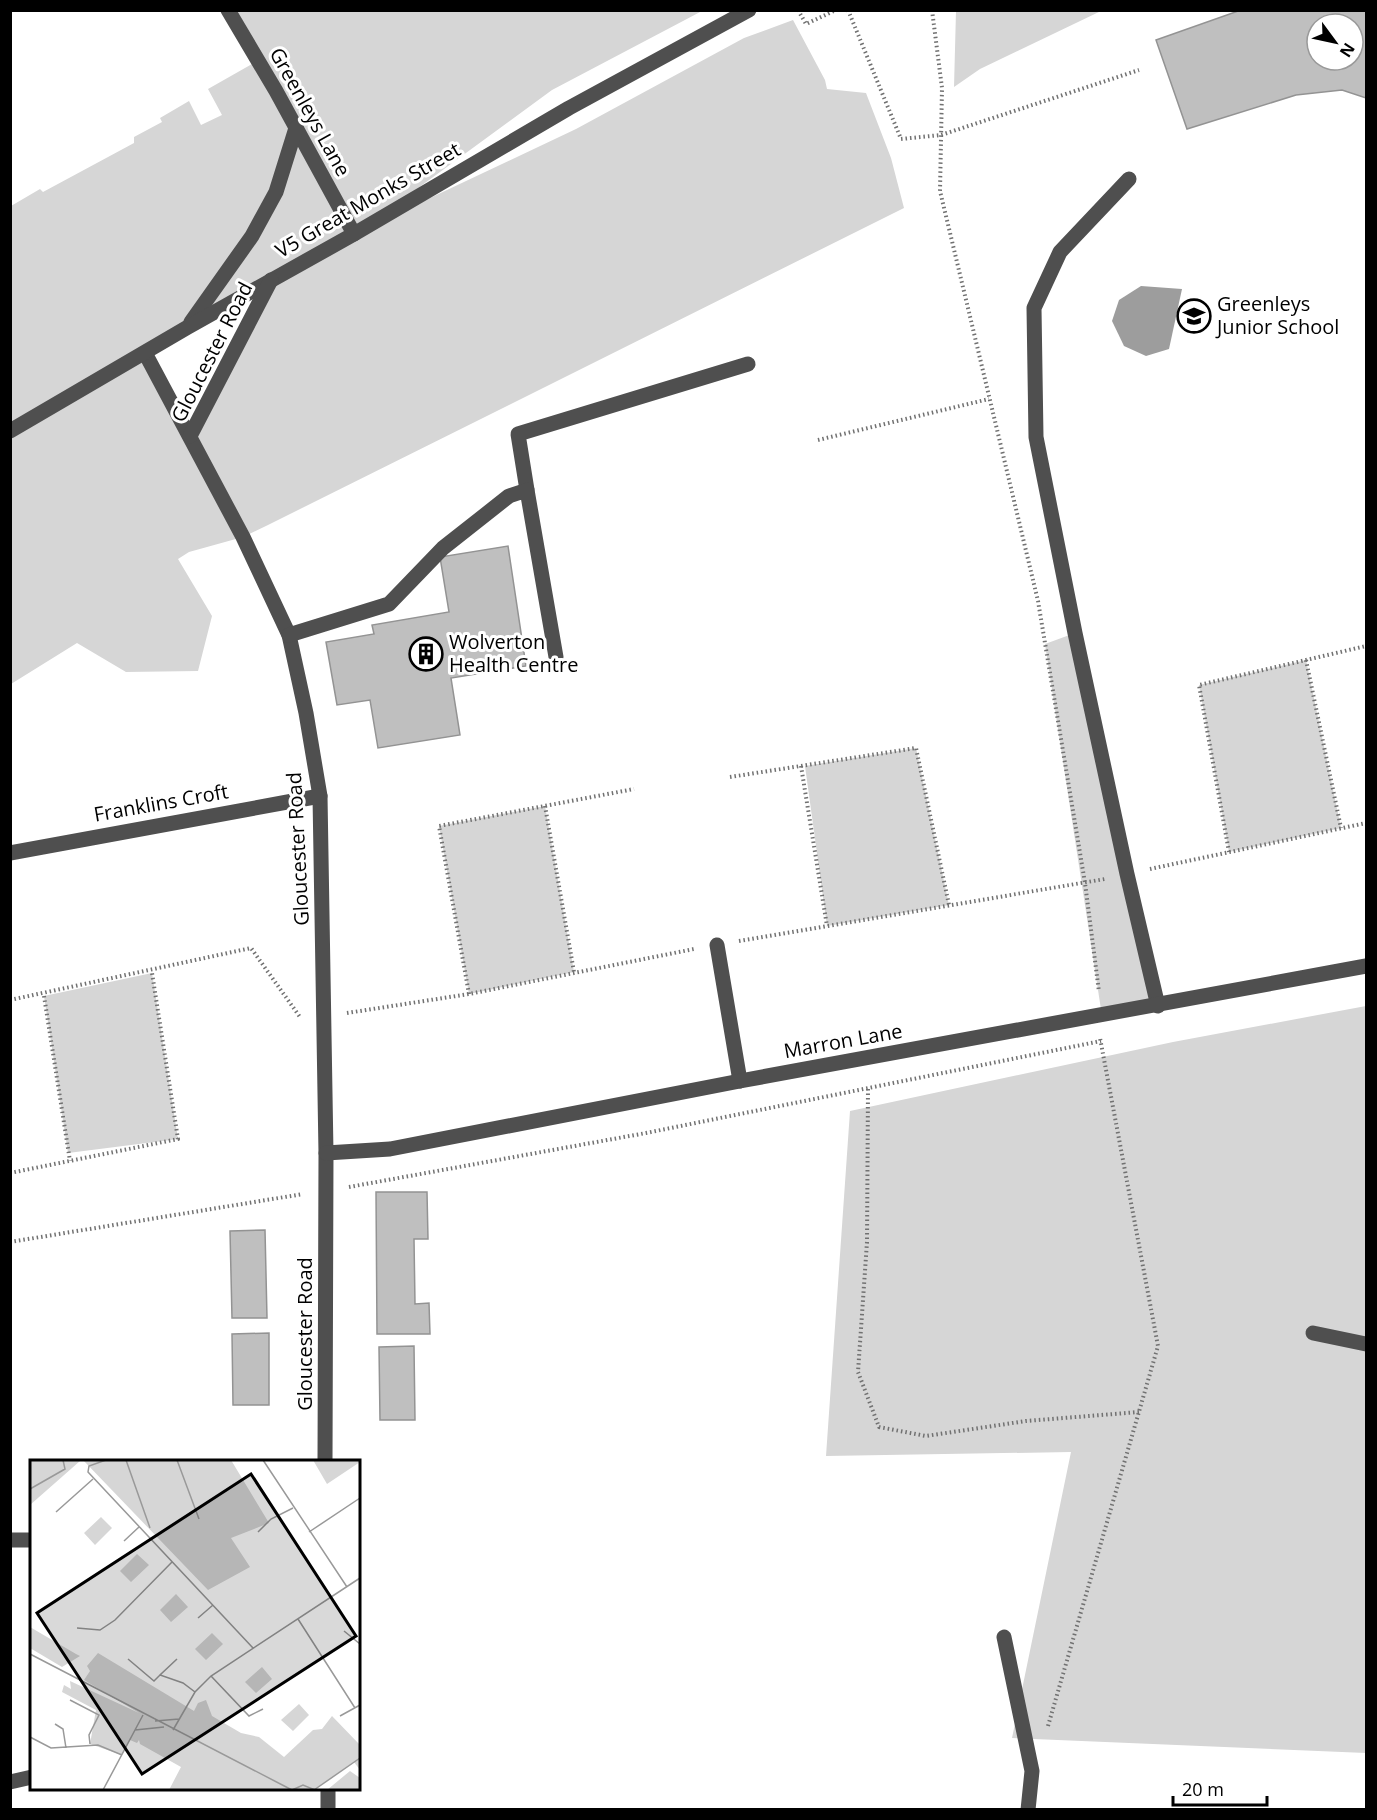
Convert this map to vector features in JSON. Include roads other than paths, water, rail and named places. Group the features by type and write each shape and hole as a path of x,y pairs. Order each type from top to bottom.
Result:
{"street":[{"name":"Greenleys Lane","path":"228,10 259,61 354,234"},
{"name":"V5 Great Monks Street","path":"10,431 569,108 749,10"},
{"path":"188,327 252,236 276,192 296,128"},
{"path":"1129,179 1060,252 1034,308 1035,437 1127,874 1158,1006"},
{"name":"Gloucester Road","path":"271,280 190,436 243,537 289,634 306,713 320,796 326,1154 325,1460"},
{"path":"146,353 190,436"},
{"path":"556,657 518,434 748,364"},
{"path":"289,634 389,604 443,548 509,496 527,489"},
{"name":"Franklins Croft","path":"10,853 320,796"},
{"path":"717,945 740,1081"},
{"name":"Marron Lane","path":"326,1154 390,1149 740,1081 1366,966"},
{"path":"1313,1332 1366,1344"},
{"path":"10,1540 30,1540"},
{"path":"1004,1637 1032,1771 1028,1809"},
{"path":"10,1782 30,1777"},
{"path":"328,1790 328,1809"}],"place":[{"name":"Greenleys Junior School","path":"1194,316"},
{"name":"Wolverton Health Centre","path":"426,654"}]}
